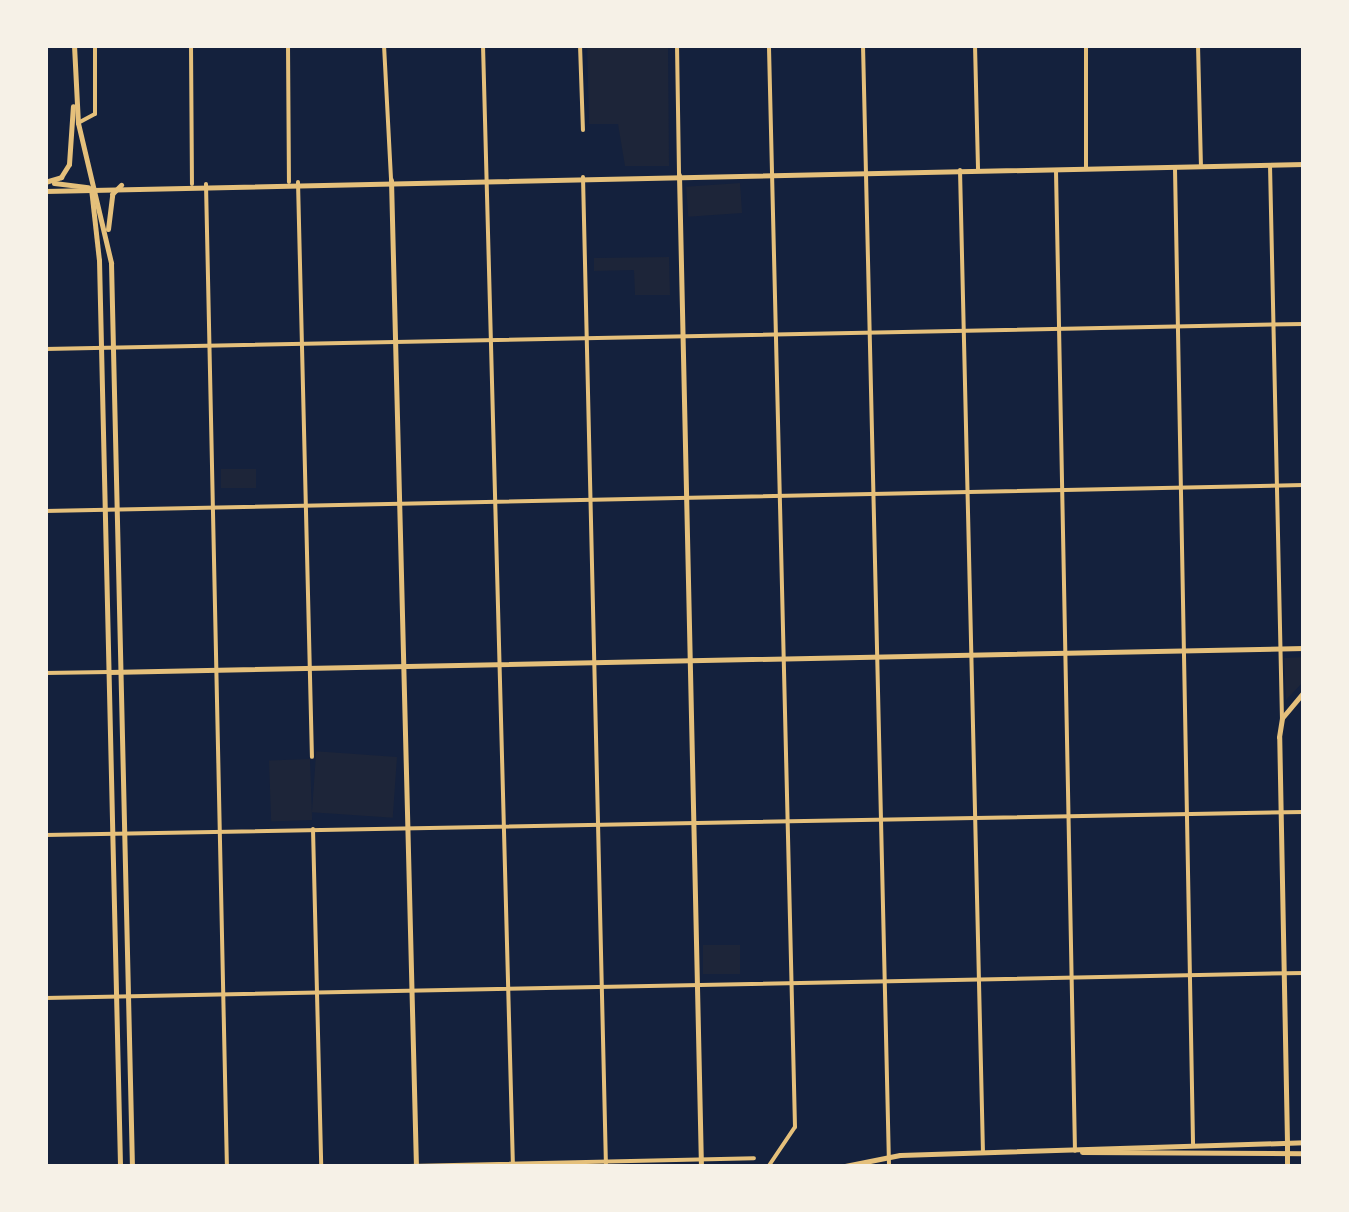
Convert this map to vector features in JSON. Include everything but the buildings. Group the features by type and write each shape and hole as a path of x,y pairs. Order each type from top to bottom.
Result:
{"main road":[{"path":"45,182 61,176 69,164 74,45"},
{"path":"74,83 90,188 101,348 120,1167"},
{"path":"45,191 122,185 1304,164"},
{"path":"680,175 680,334 701,1167"},
{"path":"391,180 416,1166"},
{"path":"45,182 90,188"},
{"path":"122,185 112,194 106,232 126,833 132,1167"},
{"path":"90,188 106,232"},
{"path":"109,672 1304,648"},
{"path":"1287,1167 1282,718 1304,692"},
{"path":"1075,1151 1304,1142"},
{"path":"840,1167 889,1155 983,1152 1304,1153"}],"street":[{"path":"78,124 96,114 95,45"},
{"path":"191,45 192,184"},
{"path":"288,45 290,182"},
{"path":"384,45 391,180"},
{"path":"483,45 513,1165"},
{"path":"580,45 582,130"},
{"path":"676,45 680,175"},
{"path":"768,1167 795,1127 788,983 788,820 769,45"},
{"path":"863,45 889,1167"},
{"path":"975,45 978,170"},
{"path":"1086,45 1086,168"},
{"path":"1198,45 1201,166"},
{"path":"1270,165 1277,648 1282,718"},
{"path":"1175,166 1193,1144"},
{"path":"1056,168 1056,328 1075,1151"},
{"path":"960,170 983,1152"},
{"path":"583,177 606,1164"},
{"path":"298,182 312,757"},
{"path":"206,184 227,1167"},
{"path":"45,349 868,329 1304,324"},
{"path":"45,512 1304,486"},
{"path":"45,673 109,672"},
{"path":"45,835 1304,812"},
{"path":"314,830 321,1167"},
{"path":"45,998 1304,973"},
{"path":"364,1167 754,1158"}],"shaded area":[{"path":"587,45 668,45 669,166 625,166 618,124 589,124"},
{"path":"740,183 742,213 688,217 686,187"},
{"path":"669,257 670,295 635,295 634,270 594,271 594,258"},
{"path":"221,469 256,469 256,488 221,488"},
{"path":"1304,657 1304,681 1286,700 1284,658"},
{"path":"316,751 397,757 393,818 312,812"},
{"path":"310,759 312,820 271,821 269,760"},
{"path":"703,945 740,945 740,974 703,974"}]}
